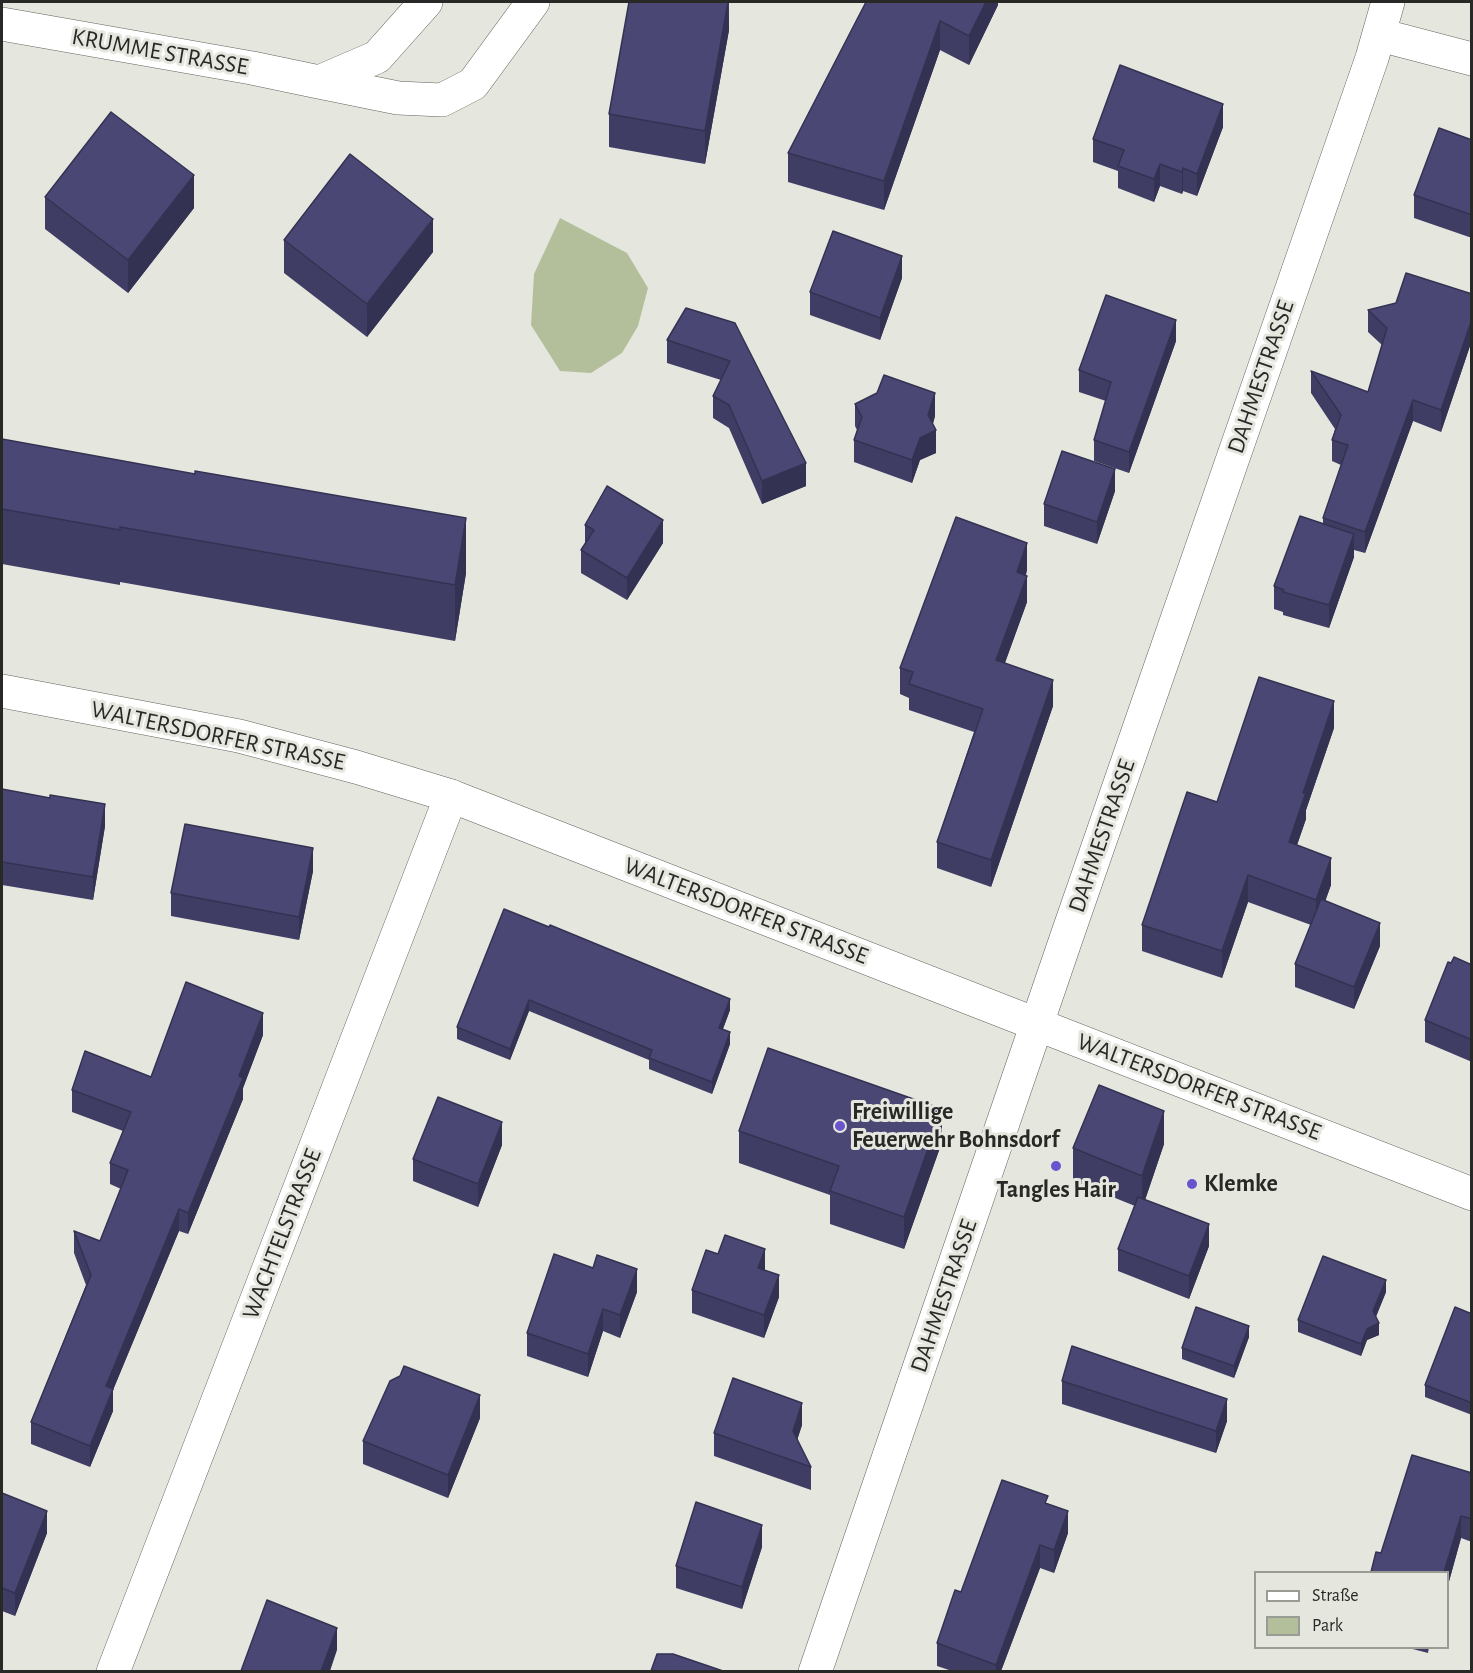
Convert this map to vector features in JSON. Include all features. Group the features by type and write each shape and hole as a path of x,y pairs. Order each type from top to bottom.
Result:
{"street":[{"path":"319,82 377,57 426,2"},
{"name":"KRUMME STRASSE","path":"2,24 252,68 398,98 442,100 473,84 533,2"},
{"name":"DAHMESTRASSE","path":"815,1671 1380,35 1389,2"},
{"path":"1380,35 1472,59"},
{"name":"WALTERSDORFER STRASSE","path":"2,691 238,736 356,767 451,796 1472,1194"},
{"name":"WACHTELSTRASSE","path":"112,1671 451,796"}],"green space":[{"path":"560,218 627,253 648,288 638,326 622,353 591,373 560,371 531,325 534,274"}],"building":[{"path":"629,2 728,2 705,131 609,114"},
{"path":"866,2 986,2 969,36 940,21 884,181 788,153"},
{"path":"1120,65 1223,104 1197,174 1183,168 1182,172 1160,164 1154,179 1118,166 1124,150 1093,139"},
{"path":"111,112 194,175 128,260 45,197"},
{"path":"1439,128 1472,140 1472,215 1414,195"},
{"path":"350,154 433,219 367,304 284,240"},
{"path":"833,231 902,256 880,318 810,292"},
{"path":"1406,273 1472,294 1472,319 1441,410 1413,400 1365,532 1323,518 1348,445 1332,440 1341,415 1311,371 1368,392 1387,328 1368,310 1396,303"},
{"path":"1106,295 1176,320 1129,452 1094,440 1111,382 1079,370"},
{"path":"686,308 735,323 806,463 762,481 729,405 713,396 730,361 667,340"},
{"path":"884,375 935,393 928,415 936,430 920,438 912,460 854,440 862,417 855,404 877,393"},
{"path":"2,439 195,474 195,471 466,518 455,585 2,509"},
{"path":"1062,451 1115,469 1097,522 1044,504"},
{"path":"607,486 663,520 627,578 581,550 594,530 585,525"},
{"path":"1300,516 1354,534 1329,605 1283,592 1284,590 1274,586"},
{"path":"956,517 1027,543 1017,572 1027,576 996,660 1053,680 991,860 937,842 983,709 909,684 913,672 900,668"},
{"path":"1259,677 1334,701 1289,842 1331,858 1316,900 1248,875 1222,951 1142,925 1187,792 1217,802"},
{"path":"2,789 50,798 50,795 105,804 93,877 2,862"},
{"path":"185,824 313,848 299,917 171,893"},
{"path":"1321,899 1380,923 1354,987 1295,964"},
{"path":"504,909 549,927 550,925 730,999 719,1028 730,1032 712,1082 649,1058 652,1050 529,1000 510,1049 457,1027"},
{"path":"1454,957 1472,965 1472,1040 1425,1020 1448,962 1451,963"},
{"path":"186,982 263,1013 239,1076 243,1078 188,1213 179,1209 106,1386 113,1389 90,1446 31,1422 91,1275 74,1231 100,1241 128,1170 110,1163 131,1112 72,1090 85,1051 151,1077"},
{"path":"768,1048 942,1109 904,1217 830,1191 839,1166 739,1131"},
{"path":"1099,1085 1164,1111 1142,1176 1073,1148"},
{"path":"438,1097 502,1122 478,1184 413,1159"},
{"path":"1138,1197 1209,1224 1189,1276 1118,1249"},
{"path":"725,1235 765,1249 758,1268 779,1275 764,1315 692,1290 706,1250 718,1254"},
{"path":"554,1254 593,1268 597,1255 637,1269 620,1315 603,1309 588,1354 527,1333"},
{"path":"1323,1256 1386,1280 1373,1311 1379,1323 1367,1329 1361,1344 1298,1320"},
{"path":"1196,1307 1249,1326 1234,1366 1182,1348"},
{"path":"1455,1307 1472,1314 1472,1403 1425,1385"},
{"path":"1072,1346 1227,1399 1216,1431 1062,1381"},
{"path":"404,1366 480,1395 448,1475 363,1441 390,1381 400,1376"},
{"path":"733,1378 802,1403 793,1431 811,1467 714,1433"},
{"path":"1412,1455 1472,1473 1472,1519 1461,1516 1444,1571 1371,1571 1376,1552 1381,1553"},
{"path":"1002,1480 1048,1496 1045,1503 1068,1511 1054,1550 1040,1545 996,1665 937,1643 955,1590 961,1592"},
{"path":"2,1493 47,1511 15,1593 2,1588"},
{"path":"696,1502 762,1525 742,1587 676,1566"},
{"path":"267,1600 337,1628 321,1671 241,1671"},
{"path":"657,1654 673,1654 723,1671 651,1671"}],"place":[{"name":"Freiwillige Feuerwehr Bohnsdorf","path":"840,1126"},
{"name":"Tangles Hair","path":"1056,1166"},
{"name":"Klemke","path":"1192,1184"}]}
